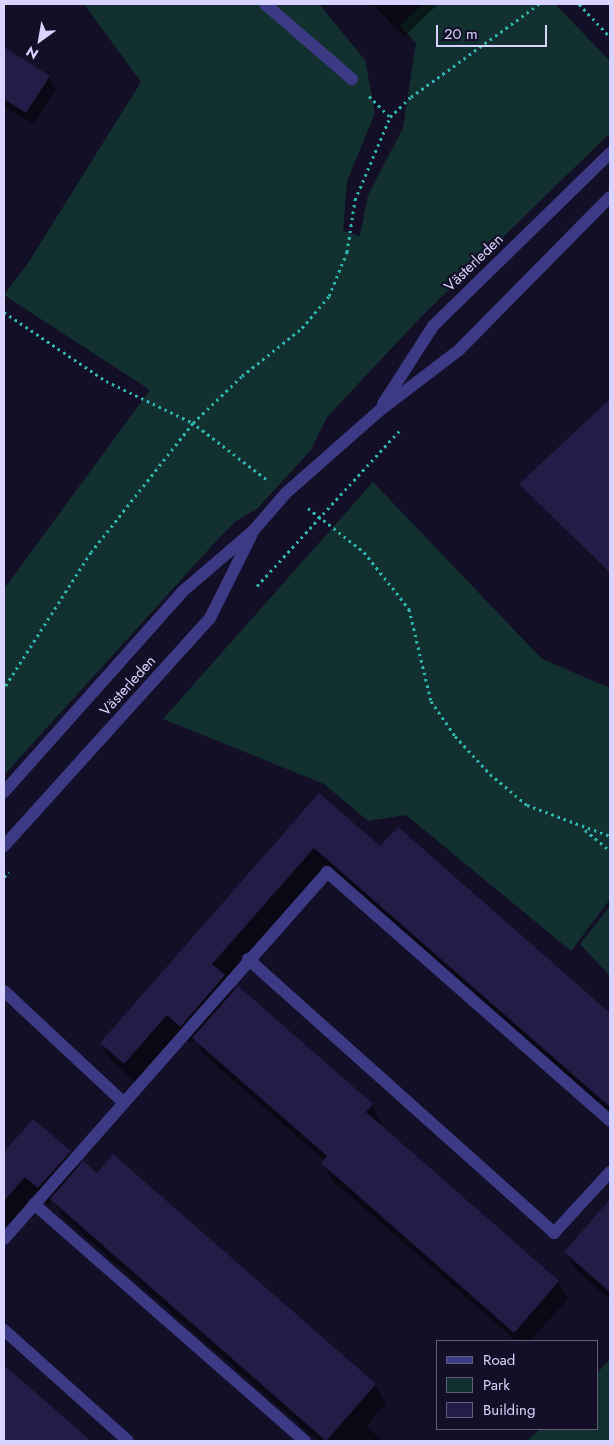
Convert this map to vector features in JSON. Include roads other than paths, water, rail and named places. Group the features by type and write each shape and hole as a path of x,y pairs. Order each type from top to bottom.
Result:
{"street":[{"path":"265,4 352,79"},
{"name":"Västerleden","path":"379,411 433,326 610,153"},
{"name":"Västerleden","path":"4,792 182,592 253,531 286,493 379,411 459,350 610,196"},
{"name":"Västerleden","path":"4,846 210,618 253,531"},
{"path":"4,1239 248,959 327,872 610,1121"},
{"path":"248,959 554,1233 610,1172"},
{"path":"4,991 123,1102"},
{"path":"34,1204 305,1441"},
{"path":"4,1330 128,1441"}]}
